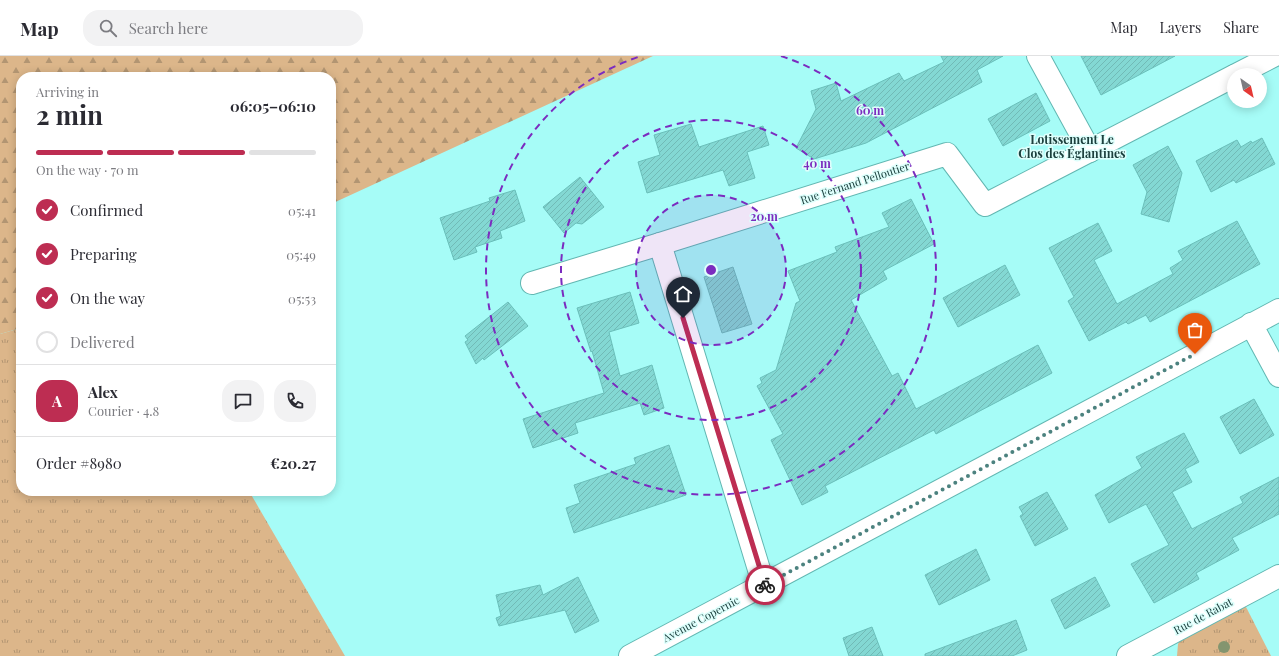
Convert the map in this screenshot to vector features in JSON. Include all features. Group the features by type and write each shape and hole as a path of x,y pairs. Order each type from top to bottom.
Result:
{"street":[{"path":"1038,56 1090,151"},
{"name":"Rue Fernand Pelloutier","path":"1250,68 1273,56"},
{"name":"Rue Fernand Pelloutier","path":"660,244 947,154 985,205 1227,80"},
{"path":"532,283 660,244 764,586"},
{"name":"Avenue Copernic","path":"630,656 764,586 1279,310"},
{"path":"1251,324 1279,376"},
{"name":"Rue de Rabat","path":"1128,656 1157,649 1279,576"}],"green space":[{"path":"0,56 653,56 336,202 336,72 16,72 16,329 0,334"},
{"path":"16,329 16,496 252,496 345,656 0,656 0,334"},
{"path":"1245,605 1271,656 1177,656 1178,644 1180,640"}],"building":[{"path":"941,56 1003,56 977,70 982,82 866,143 814,159 796,148 816,109 811,91 836,83 841,101 899,73 904,81 944,62"},
{"path":"1081,56 1175,56 1101,95"},
{"path":"1036,93 1050,121 1003,146 988,119"},
{"path":"691,124 699,147 763,126 769,145 747,152 755,178 729,186 723,170 647,193 638,162 660,155 654,135"},
{"path":"1262,138 1275,164 1236,183 1234,180 1211,192 1196,161 1237,140 1241,147 1251,141 1252,143"},
{"path":"1168,146 1182,173 1169,222 1141,214 1147,192 1133,165"},
{"path":"580,177 604,207 582,224 576,223 564,233 543,207"},
{"path":"515,190 525,221 500,231 502,238 475,247 477,252 454,260 440,218 490,201 489,198"},
{"path":"911,199 934,244 883,271 887,279 851,300 892,376 898,373 916,409 1038,345 1052,373 936,434 934,430 825,486 828,492 802,505 771,440 783,434 757,386 762,383 760,378 776,370 796,303 800,301 788,271 837,252 835,247 889,227 882,213"},
{"path":"1237,221 1260,264 1150,322 1146,315 1128,324 1126,322 1089,341 1068,301 1074,297 1049,248 1098,223 1112,251 1094,260 1117,304 1173,274 1170,268 1183,260 1178,251"},
{"path":"1005,265 1020,295 958,327 943,298"},
{"path":"733,267 752,324 722,333 704,277"},
{"path":"630,292 639,323 609,332 620,376 652,365 664,408 644,415 640,403 575,423 578,433 533,448 523,419 604,393 592,351 591,352 577,308"},
{"path":"508,302 528,326 484,360 483,358 476,364 465,342 468,340 465,336"},
{"path":"1254,399 1274,435 1240,454 1220,417"},
{"path":"1184,433 1199,462 1185,469 1192,482 1172,492 1192,529 1243,503 1240,497 1279,477 1279,514 1232,538 1239,550 1196,573 1199,579 1154,603 1131,564 1169,545 1146,504 1109,523 1095,495 1142,468 1136,457"},
{"path":"669,445 686,495 574,533 566,508 580,503 574,485 636,464 634,458"},
{"path":"1047,492 1068,529 1035,546 1020,516 1023,514 1019,507"},
{"path":"976,549 990,580 939,605 925,575"},
{"path":"578,577 599,621 575,633 565,610 499,626 496,618 501,616 496,595 540,585 543,595"},
{"path":"1095,577 1110,606 1065,629 1051,600"},
{"path":"1016,620 1027,650 1012,656 925,656 925,654"},
{"path":"872,627 883,656 849,656 843,638"}],"way so far":[{"path":"765,585 1195,354"}],"district":[{"name":"Lotissement Le Clos des Églantines","path":"1072,147"}],"route":[{"path":"683,318 764,586 765,585"}]}
